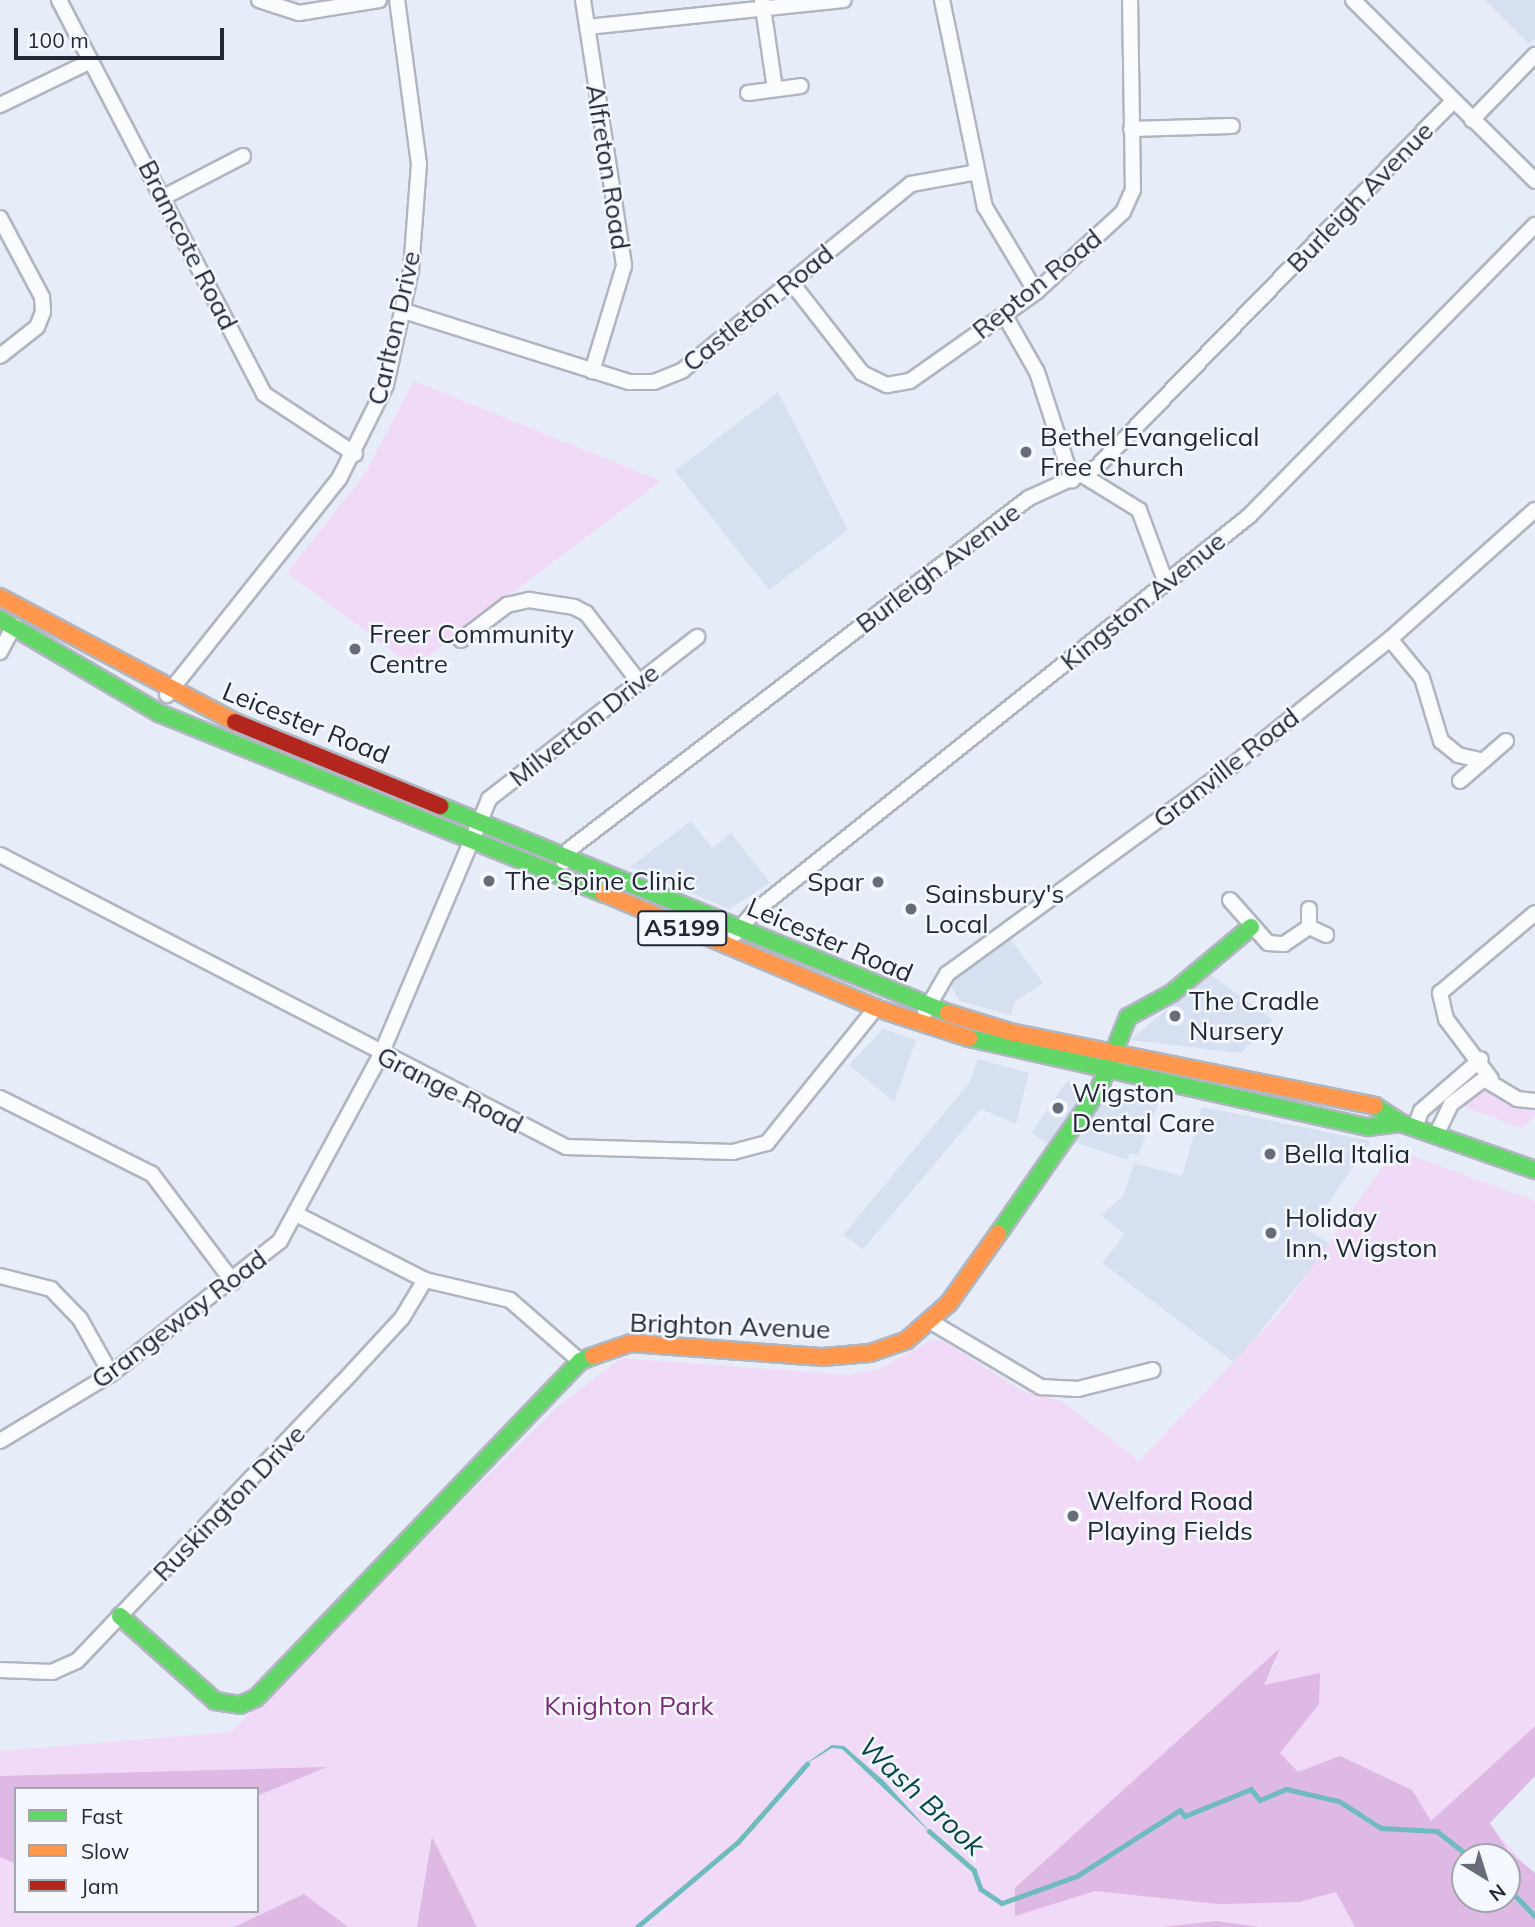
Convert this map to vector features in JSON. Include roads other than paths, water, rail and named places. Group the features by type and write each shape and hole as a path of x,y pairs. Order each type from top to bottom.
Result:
{"main road":[{"name":"Leicester Road","path":"0,597 169,692 927,1006 1014,1033 1374,1105 1408,1125 1437,1133"},
{"name":"Leicester Road","path":"7,622 159,713 474,839 876,1008 920,1023 1106,1072 1368,1127 1408,1125"},
{"name":"Brighton Avenue","path":"120,1616 215,1701 240,1705 256,1698 580,1361 631,1343 823,1357 870,1353 933,1323 1106,1072 1116,1053 1128,1017 1172,993 1251,927"},
{"name":"A5199","path":"1437,1133 1535,1170"}],"street":[{"name":"Bramcote Road","path":"59,0 164,197 264,394 355,454"},
{"path":"260,0 299,13 379,0"},
{"name":"Carlton Drive","path":"159,713 169,692 355,454 386,385 404,311 419,164 397,0"},
{"name":"Alfreton Road","path":"583,0 624,266 592,372"},
{"path":"587,27 762,4 844,0"},
{"path":"942,0 985,207 1036,292"},
{"name":"Repton Road","path":"791,282 862,373 887,385 910,381 1036,292 1123,212 1133,190 1130,0"},
{"path":"1353,0 1535,181"},
{"path":"762,4 775,89"},
{"path":"1472,120 1535,55"},
{"path":"0,105 90,61"},
{"path":"748,93 802,86"},
{"name":"Burleigh Avenue","path":"566,856 1029,498 1078,478 1453,101"},
{"path":"1131,129 1233,126"},
{"path":"164,197 243,156"},
{"name":"Castleton Road","path":"404,311 629,383 668,378 911,184 977,172"},
{"path":"0,218 42,297 43,312 37,327 0,356"},
{"name":"Kingston Avenue","path":"728,948 738,928 1249,516 1535,225"},
{"path":"1005,316 1038,372 1078,478 1139,510 1166,583"},
{"name":"Granville Road","path":"920,1023 947,974 1219,776 1390,639 1533,516"},
{"path":"461,640 507,606 529,600 574,607 586,613 639,682"},
{"path":"0,652 7,622"},
{"name":"Milverton Drive","path":"481,820 489,799 697,637"},
{"path":"1390,639 1418,669 1441,741 1458,755 1483,761"},
{"path":"1460,781 1506,741"},
{"name":"Grangeway Road","path":"0,1441 111,1374 233,1282 280,1241 381,1054 481,820"},
{"name":"Grange Road","path":"0,855 381,1054 566,1147 733,1152 767,1143 783,1128 876,1008"},
{"path":"559,875 566,856"},
{"path":"1230,900 1251,927 1275,944 1309,927"},
{"path":"1309,909 1309,927"},
{"path":"1535,913 1440,993 1446,1019 1486,1068 1517,1099 1535,1101"},
{"path":"1309,927 1326,935"},
{"path":"1408,1125 1422,1111 1486,1068"},
{"path":"1437,1133 1451,1104 1476,1082 1486,1068"},
{"path":"0,1098 152,1174 233,1282"},
{"path":"296,1214 425,1280 510,1300 580,1361"},
{"path":"0,1276 51,1289 80,1320 111,1374"},
{"name":"Ruskington Drive","path":"0,1670 52,1672 77,1661 352,1373 408,1310 425,1280"},
{"path":"933,1323 1041,1388 1078,1389 1153,1370"}],"water":[{"path":"832,1745 844,1746 884,1781 932,1834 842,1749 832,1748 798,1769"}],"waterway":[{"name":"Wash Brook","path":"637,1927 738,1842 807,1764"},
{"name":"Wash Brook","path":"929,1831 974,1870 981,1889 1002,1903 1077,1876 1180,1810 1185,1816 1251,1789 1260,1800 1286,1789 1339,1801 1381,1828 1437,1831 1452,1843"},
{"name":"Wash Brook","path":"1521,1902 1535,1916"}],"place":[{"name":"Bethel Evangelical Free Church","path":"1026,452"},
{"name":"Freer Community Centre","path":"355,649"},
{"name":"The Spine Clinic","path":"489,881"},
{"name":"Spar","path":"878,882"},
{"name":"Sainsbury's Local","path":"911,909"},
{"name":"The Cradle Nursery","path":"1175,1016"},
{"name":"Wigston Dental Care","path":"1058,1108"},
{"name":"Bella Italia","path":"1270,1154"},
{"name":"Holiday Inn, Wigston","path":"1271,1233"},
{"name":"Welford Road Playing Fields","path":"1073,1516"}],"park label":[{"name":"Knighton Park","path":"629,1706"}]}
